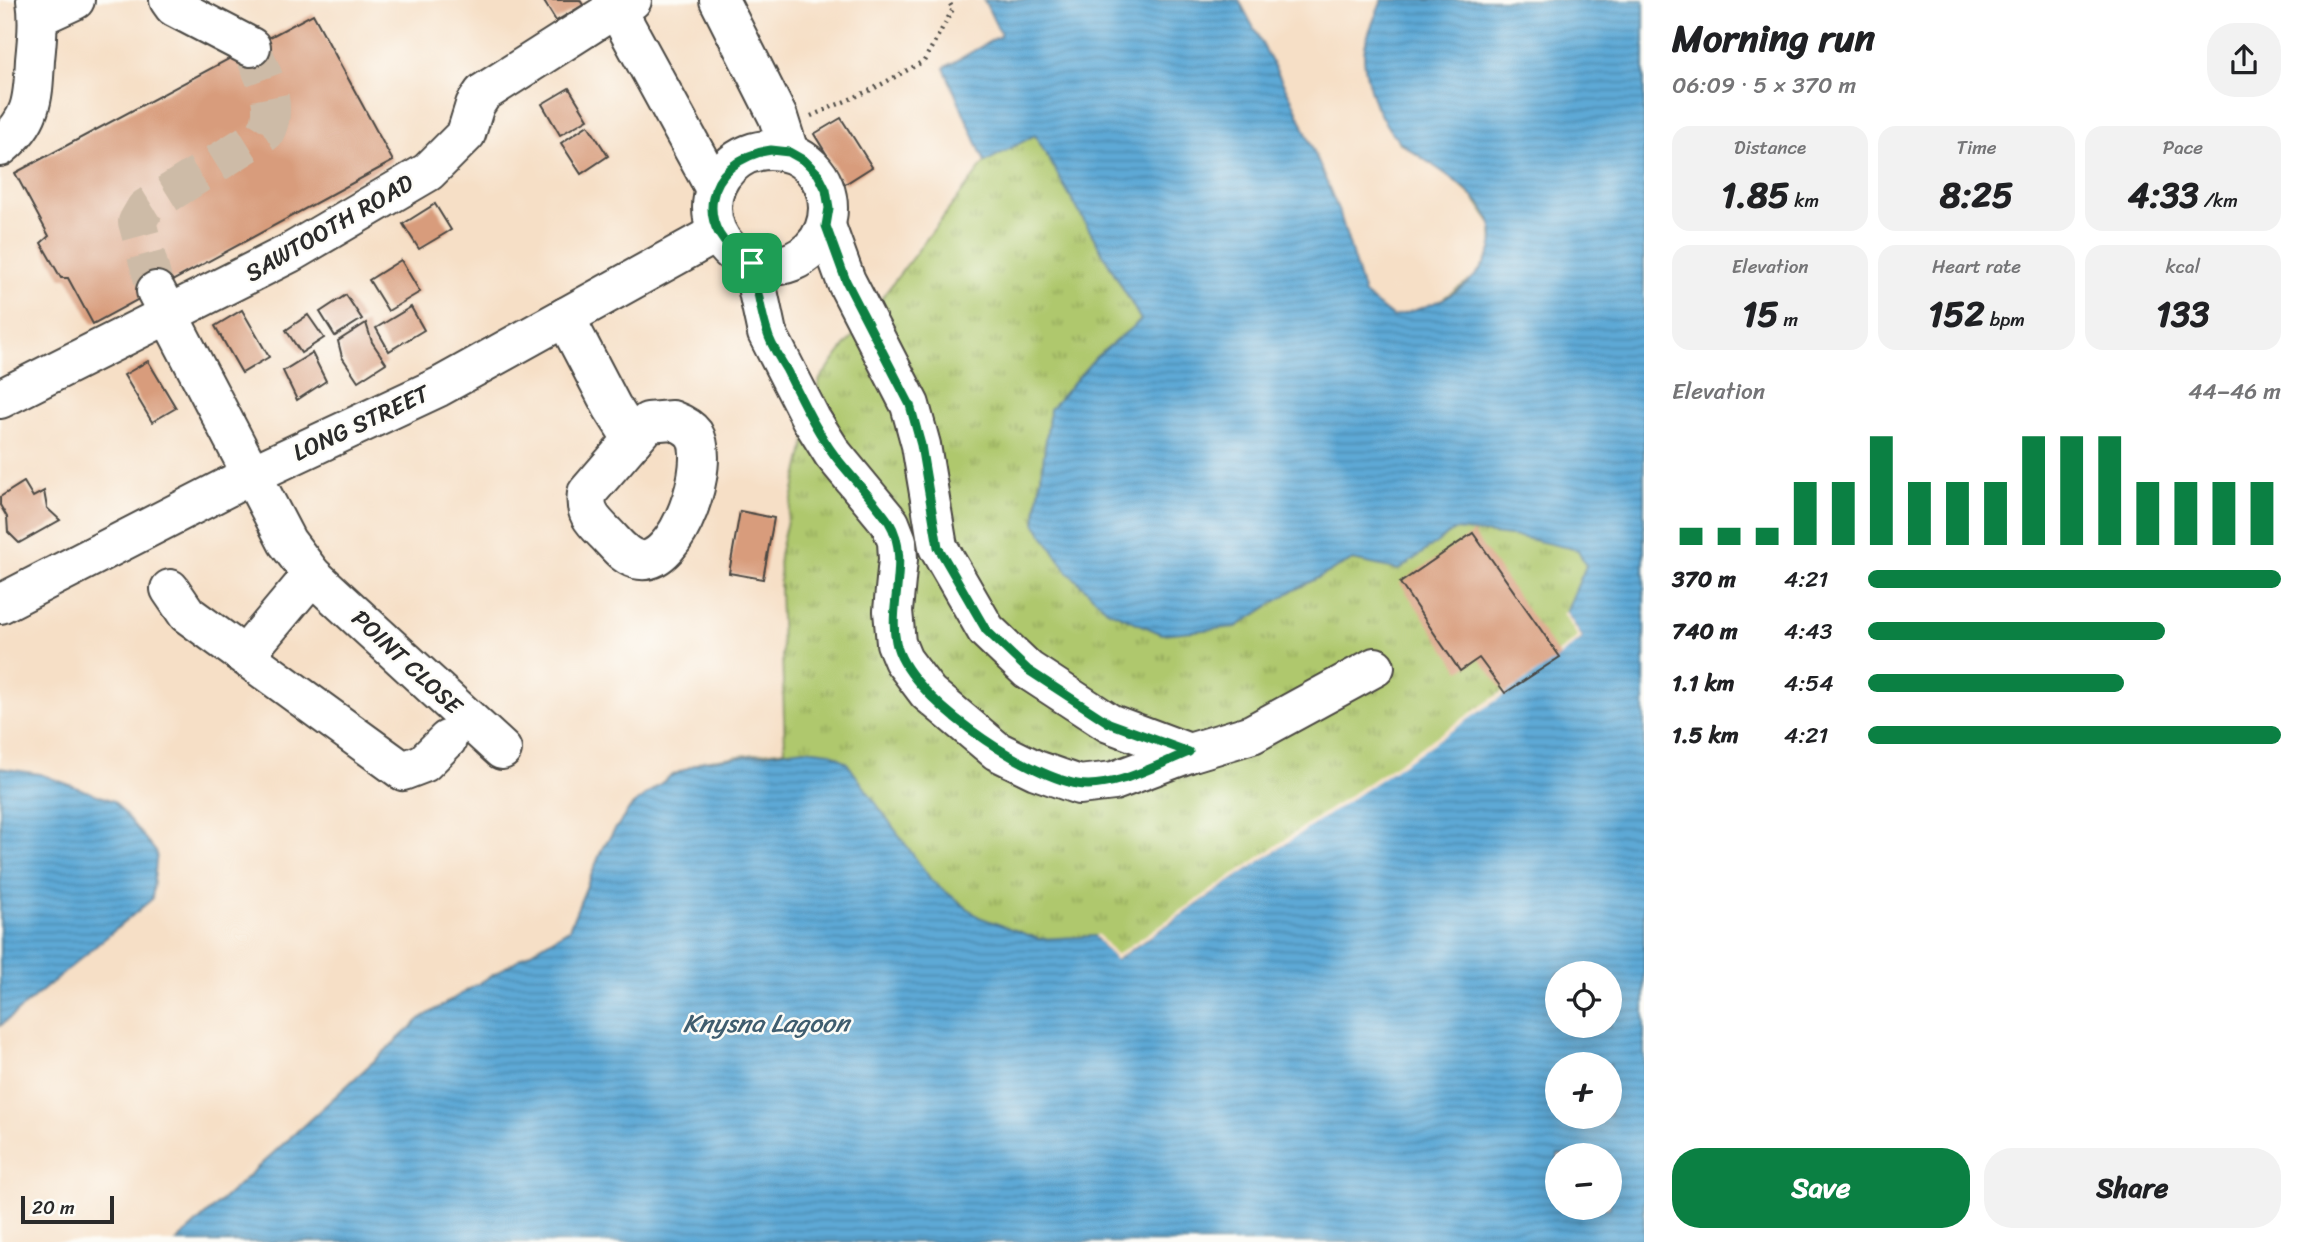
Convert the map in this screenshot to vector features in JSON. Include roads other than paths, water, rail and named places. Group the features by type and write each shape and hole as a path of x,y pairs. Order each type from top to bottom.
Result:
{"street":[{"path":"0,147 23,124 34,97 37,8 75,0"},
{"path":"169,0 174,8 251,47"},
{"path":"719,0 778,117 789,152"},
{"path":"620,3 715,189"},
{"name":"SAWTOOTH ROAD","path":"0,399 163,303 290,253 428,172 466,134 475,105 483,93 620,3"},
{"path":"771,150 789,152 818,174 826,190 829,208 826,226 818,242 797,259 771,266 752,263 726,246 718,233 713,219 715,189 724,173 745,156 771,150"},
{"path":"826,226 846,281 910,405 921,445 938,547 986,630 1028,670 1109,723 1189,752"},
{"name":"LONG STREET","path":"0,604 253,474 439,387 718,233"},
{"path":"752,263 767,333 811,419 834,454 890,523 897,541 893,611 896,643 903,660 928,693 997,751 1036,770 1079,785 1114,781 1189,752 1252,734 1376,667"},
{"name":"POINT CLOSE","path":"163,303 287,542 312,575 502,750"},
{"path":"565,317 633,440"},
{"path":"246,654 312,575"},
{"name":"POINT CLOSE","path":"170,589 187,614 246,654 403,771 424,763 447,740"}],"water":[{"name":"Knysna Lagoon","path":"984,0 1239,0 1294,104 1340,214 1364,294 1393,317 1444,298 1476,275 1492,244 1492,225 1483,208 1470,193 1394,136 1377,108 1368,82 1364,56 1368,35 1382,0 1644,0 1644,1242 176,1242 420,1019 569,929 603,847 631,807 669,777 703,761 805,749 830,752 847,763 932,881 979,917 1039,939 1095,936 1116,960 1582,638 1566,612 1586,566 1578,550 1520,537 1454,530 1399,570 1353,560 1292,591 1236,627 1162,634 1107,610 1068,572 1035,523 1050,409 1096,357 1141,320 1035,135 985,162 944,68 1001,35"},
{"path":"0,768 40,774 114,801 157,853 152,899 0,1026"}],"tunnel":[{"path":"156,291 137,222 145,208 265,133 269,123 271,101 251,47"}]}
